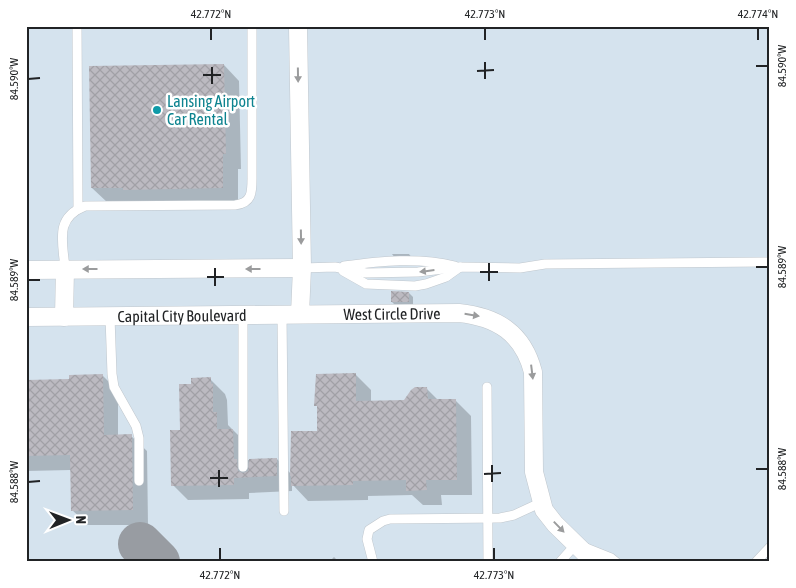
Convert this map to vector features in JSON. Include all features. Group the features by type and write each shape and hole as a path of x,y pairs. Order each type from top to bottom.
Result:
{"street":[{"path":"298,26 302,268 300,314"},
{"path":"26,270 302,268"},
{"path":"64,317 65,269"},
{"name":"Capital City Boulevard","path":"26,317 300,314"},
{"name":"West Circle Drive","path":"300,314 476,315 509,330 530,358 533,372 534,472 544,510 594,562"}],"lane":[{"path":"77,26 78,209"},
{"path":"65,269 63,231 66,217 85,206 235,205 242,204 250,197 252,176 252,26"},
{"path":"302,268 336,267 366,273 418,272 460,267 520,268 545,264 770,262"},
{"path":"336,267 366,284 399,286 426,284 446,277 460,267"},
{"path":"282,315 284,511"},
{"path":"110,316 114,387 136,426 139,438 139,481"},
{"path":"243,316 243,467"},
{"path":"487,387 488,562"},
{"path":"373,562 366,539 369,530 383,521 390,519 488,518 514,515 542,502"},
{"path":"560,562 576,544 611,558 616,562"},
{"path":"756,562 770,547"}],"shaded area":[{"path":"26,26 770,26 770,562 26,562"}],"building":[{"name":"Lansing Airport Car Rental","path":"224,64 226,154 223,154 223,188 123,190 123,188 91,188 89,66"},
{"path":"391,291 409,292 409,302 391,302"},
{"path":"356,373 356,401 404,400 415,387 427,387 428,399 456,399 457,480 426,480 427,490 406,491 406,480 353,481 353,485 291,486 291,431 317,431 317,406 314,406 316,374"},
{"path":"103,374 104,435 132,434 133,510 71,511 70,455 26,456 26,380 69,379 69,375"},
{"path":"211,377 211,384 213,383 213,412 217,412 217,429 233,429 234,459 237,459 238,471 243,473 248,471 249,459 277,458 277,476 234,478 234,485 171,486 170,430 180,430 179,384 191,384 191,378"}],"taxiway":[{"path":"140,544 158,562"}],"place":[{"name":"Lansing Airport Car Rental","path":"157,110"}]}
